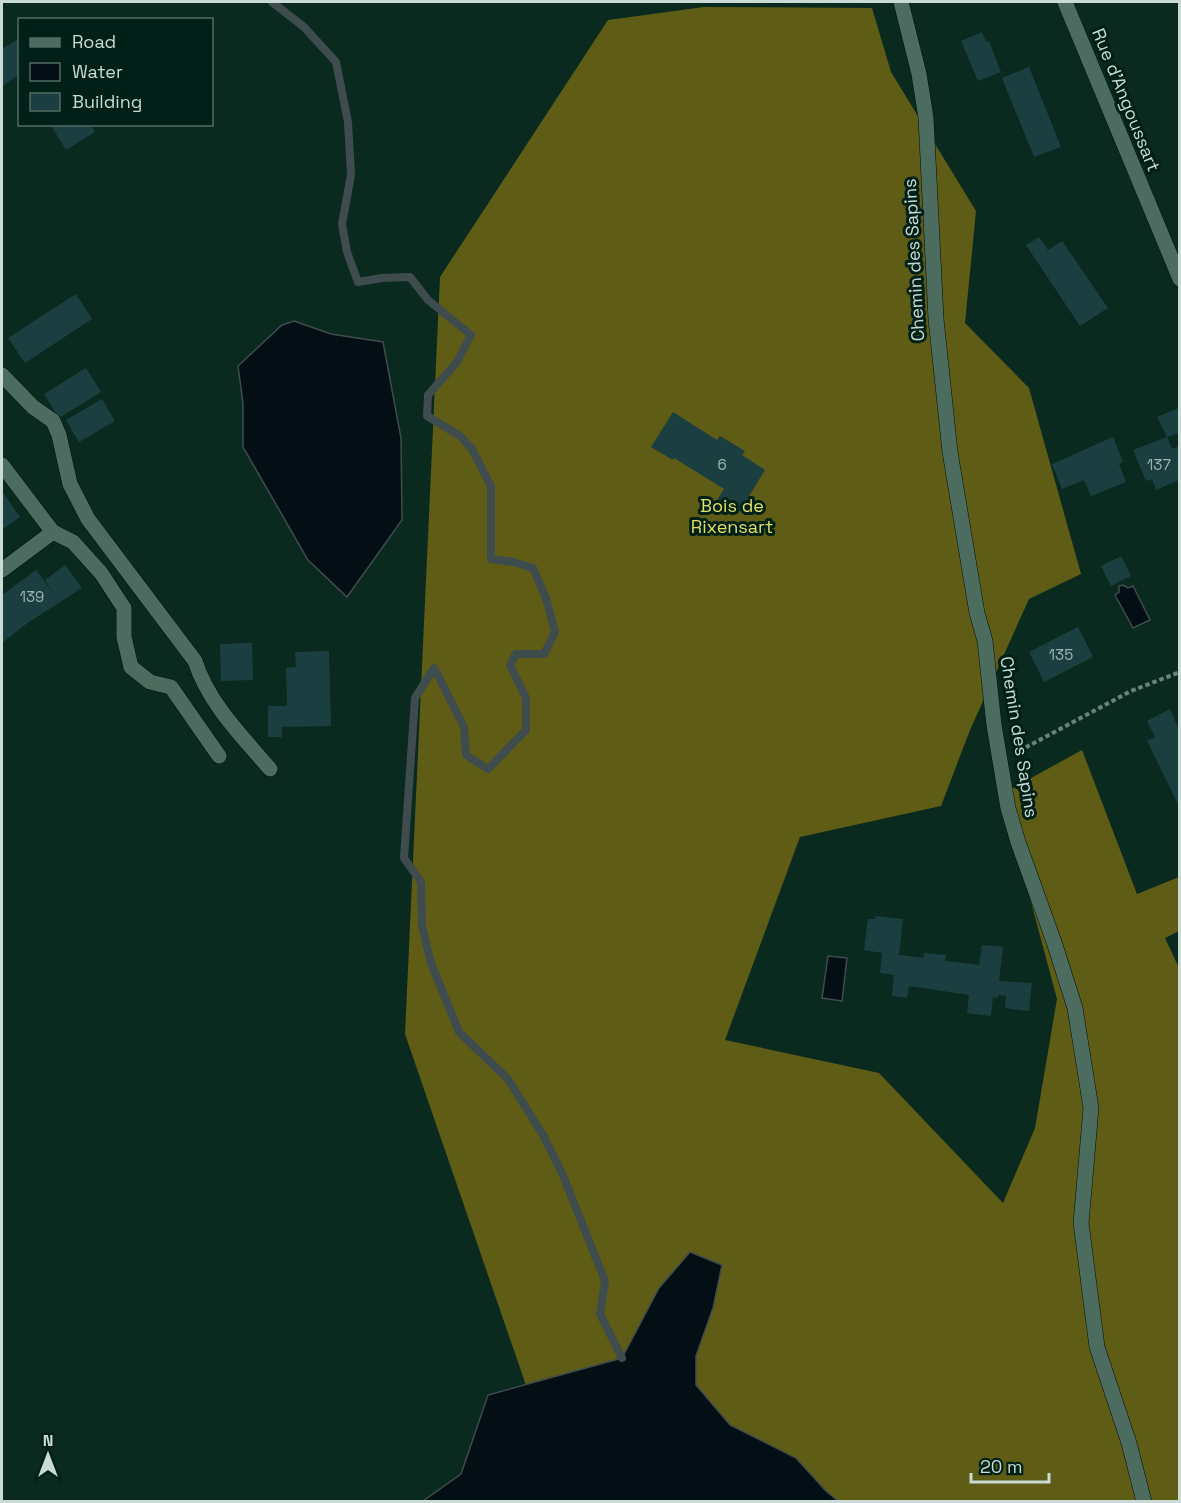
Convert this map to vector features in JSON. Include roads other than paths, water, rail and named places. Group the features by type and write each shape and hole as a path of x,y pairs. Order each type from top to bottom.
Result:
{"street":[{"name":"Chemin des Sapins","path":"901,2 919,74 926,118 936,319 950,452 977,613 985,640 994,725 1008,808 1075,1008 1090,1108 1081,1223 1097,1347 1129,1443 1144,1502"},
{"name":"Rue d'Angoussart","path":"1065,2 1179,279"},
{"path":"2,375 33,407 53,421 59,435 70,484 88,519 195,661 200,677 215,704 270,769"},
{"path":"2,465 50,528 73,542 101,573 124,608 124,638 131,668 150,682 171,687 219,756"},
{"path":"2,570 50,528"}],"water":[{"path":"294,321 331,334 383,342 401,438 402,520 347,597 308,560 243,447 243,403 238,366 282,325"},
{"path":"1123,585 1128,588 1133,586 1150,620 1133,628 1115,595 1119,592 1119,586"},
{"path":"828,956 847,958 842,1001 822,998"},
{"path":"690,1252 722,1265 713,1308 696,1356 696,1385 730,1425 796,1458 838,1501 423,1501 461,1474 488,1395 622,1358 659,1288"}],"waterway":[{"path":"272,2 304,27 336,62 348,122 351,175 342,224 347,252 358,282 410,277 428,300 471,335 457,362 428,395 427,416 460,436 472,449 491,486 491,559 533,568 546,598 555,632 544,654 516,654 510,665 526,698 526,730 488,769 466,755 464,727 434,668 415,698 404,858 421,882 422,926 431,963 459,1032 508,1079 543,1135 562,1173 605,1281 600,1314 622,1358"}],"park label":[{"name":"Bois de Rixensart","path":"732,516"}]}
